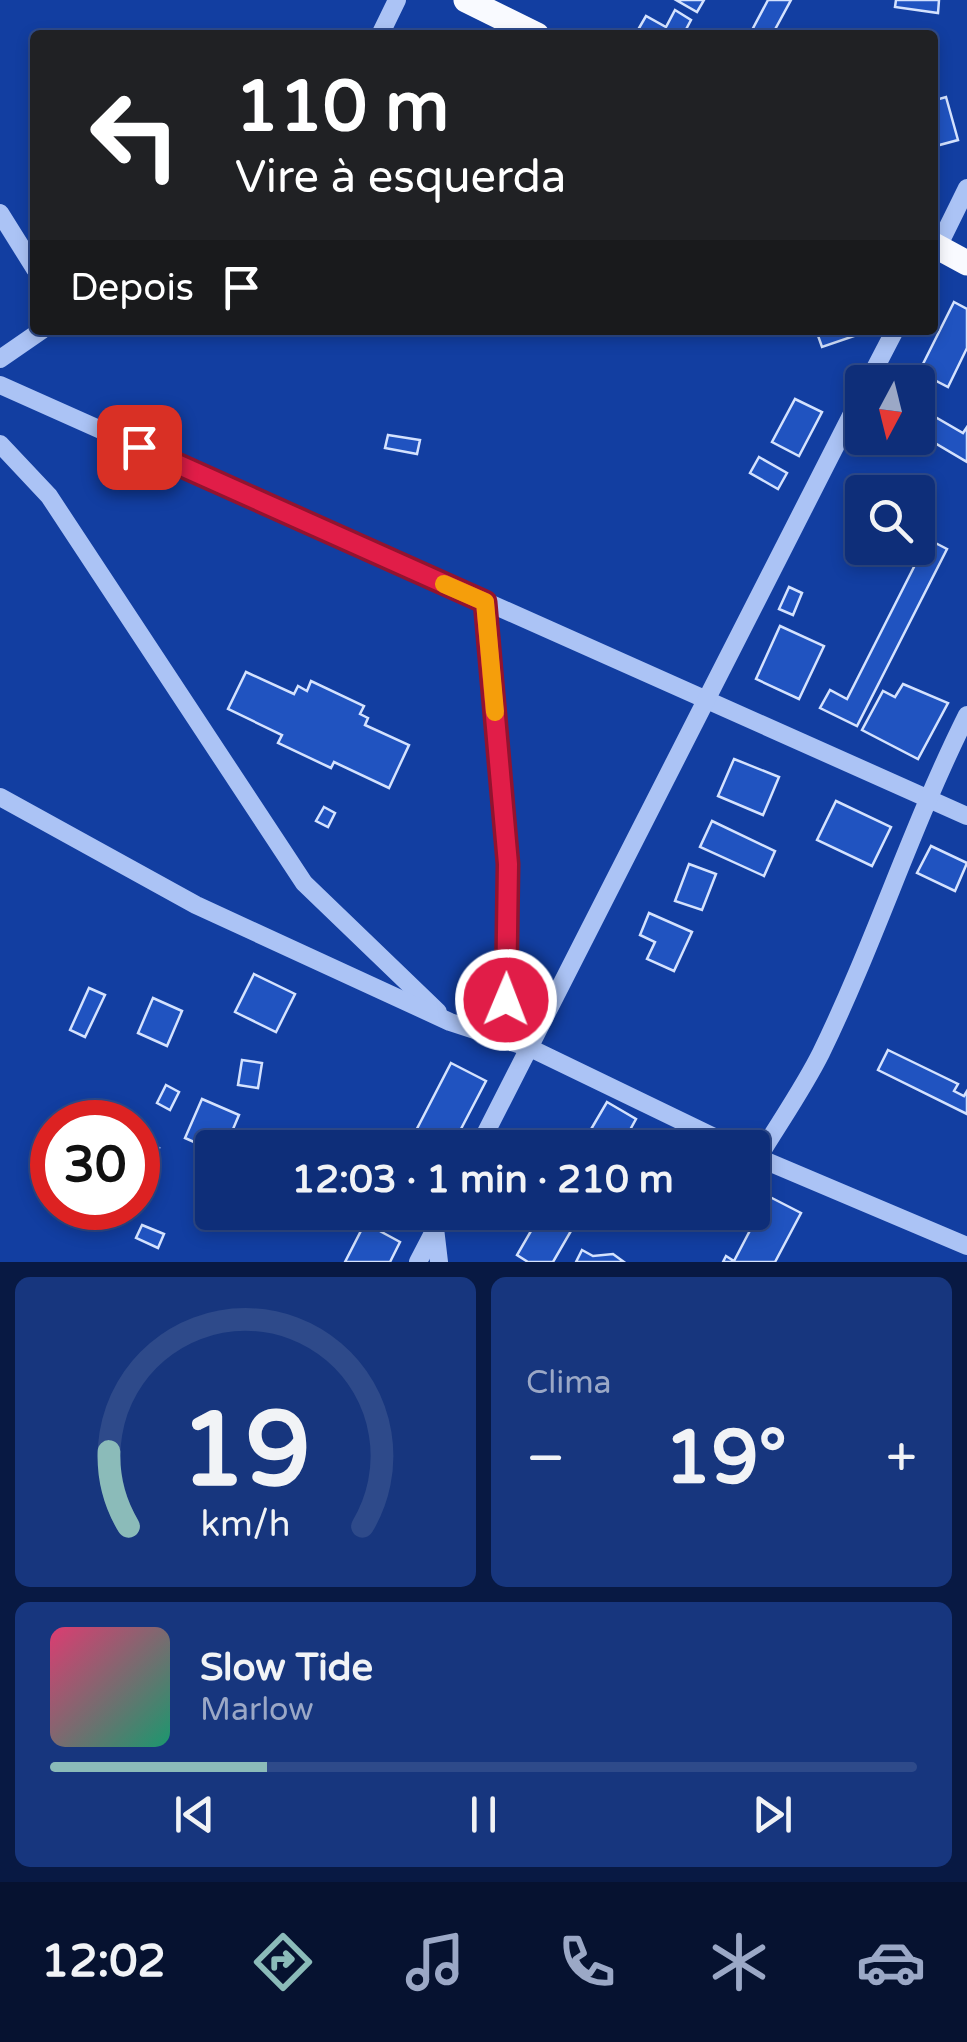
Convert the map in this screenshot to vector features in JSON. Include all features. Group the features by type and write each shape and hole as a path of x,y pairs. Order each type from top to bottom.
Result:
{"main road":[{"path":"466,0 527,30"},
{"path":"938,252 967,263"}],"street":[{"path":"382,30 397,0"},
{"path":"938,242 967,188"},
{"path":"0,213 30,261"},
{"path":"0,358 33,335"},
{"path":"877,365 893,335"},
{"path":"0,384 485,602 708,697 967,816"},
{"path":"487,1130 845,427"},
{"path":"0,444 48,496 304,883 450,1022"},
{"path":"485,602 508,864 506,1000 530,1048"},
{"path":"770,1133 820,1056 872,938 926,797 967,715"},
{"path":"0,797 196,905 450,1022 530,1048 700,1130"},
{"path":"770,1162 967,1246"},
{"path":"418,1262 435,1230"},
{"path":"439,1262 440,1230"}],"building":[{"path":"676,0 704,0 697,12"},
{"path":"768,0 791,0 775,30 752,30"},
{"path":"896,0 939,0 938,13 895,7"},
{"path":"675,10 691,20 686,30 638,30 646,16 666,27"},
{"path":"946,97 958,140 938,145 938,99"},
{"path":"954,302 967,309 967,348 948,387 935,380 935,365 922,365"},
{"path":"818,335 857,335 822,347"},
{"path":"795,399 822,412 799,456 772,442"},
{"path":"935,417 963,433 967,427 967,462 935,443"},
{"path":"388,435 420,440 417,454 385,448"},
{"path":"759,457 787,473 778,489 750,473"},
{"path":"935,543 947,549 857,726 820,708 830,690 847,699 915,565 935,565"},
{"path":"789,587 802,593 793,615 779,609"},
{"path":"780,626 824,646 799,699 756,679"},
{"path":"246,672 294,694 298,686 307,691 311,681 364,706 360,714 368,718 365,725 409,745 389,788 334,762 331,768 278,743 282,735 228,709"},
{"path":"903,684 948,703 918,759 862,730 883,691 895,697"},
{"path":"734,759 779,777 763,815 718,796"},
{"path":"836,801 891,827 872,866 817,840"},
{"path":"324,807 335,813 328,827 316,821"},
{"path":"712,821 775,851 764,876 700,847"},
{"path":"931,846 967,863 955,891 917,873"},
{"path":"689,864 716,874 702,910 675,901"},
{"path":"649,913 692,932 674,971 647,959 655,942 640,935"},
{"path":"254,974 295,994 276,1032 235,1012"},
{"path":"89,988 105,995 85,1037 70,1030"},
{"path":"153,998 182,1011 167,1046 138,1033"},
{"path":"888,1050 958,1084 954,1091 964,1096 967,1091 967,1114 878,1070"},
{"path":"242,1060 262,1063 258,1088 238,1085"},
{"path":"451,1063 486,1081 460,1130 416,1130"},
{"path":"166,1085 179,1092 170,1110 158,1100"},
{"path":"202,1099 239,1115 233,1130 195,1130 195,1142 185,1138"},
{"path":"607,1102 636,1119 630,1130 591,1130"},
{"path":"770,1197 801,1213 775,1262 723,1262 726,1256 734,1261 750,1230 770,1230"},
{"path":"140,1230 164,1234 158,1248 136,1238"},
{"path":"361,1230 378,1230 400,1242 390,1262 345,1262"},
{"path":"532,1230 572,1230 553,1262 528,1262 517,1255"},
{"path":"582,1250 593,1256 613,1254 624,1262 576,1262"}],"slow traffic":[{"path":"444,584 485,602 495,712"}],"route":[{"path":"139,447 485,602 508,864 506,1000"}]}
